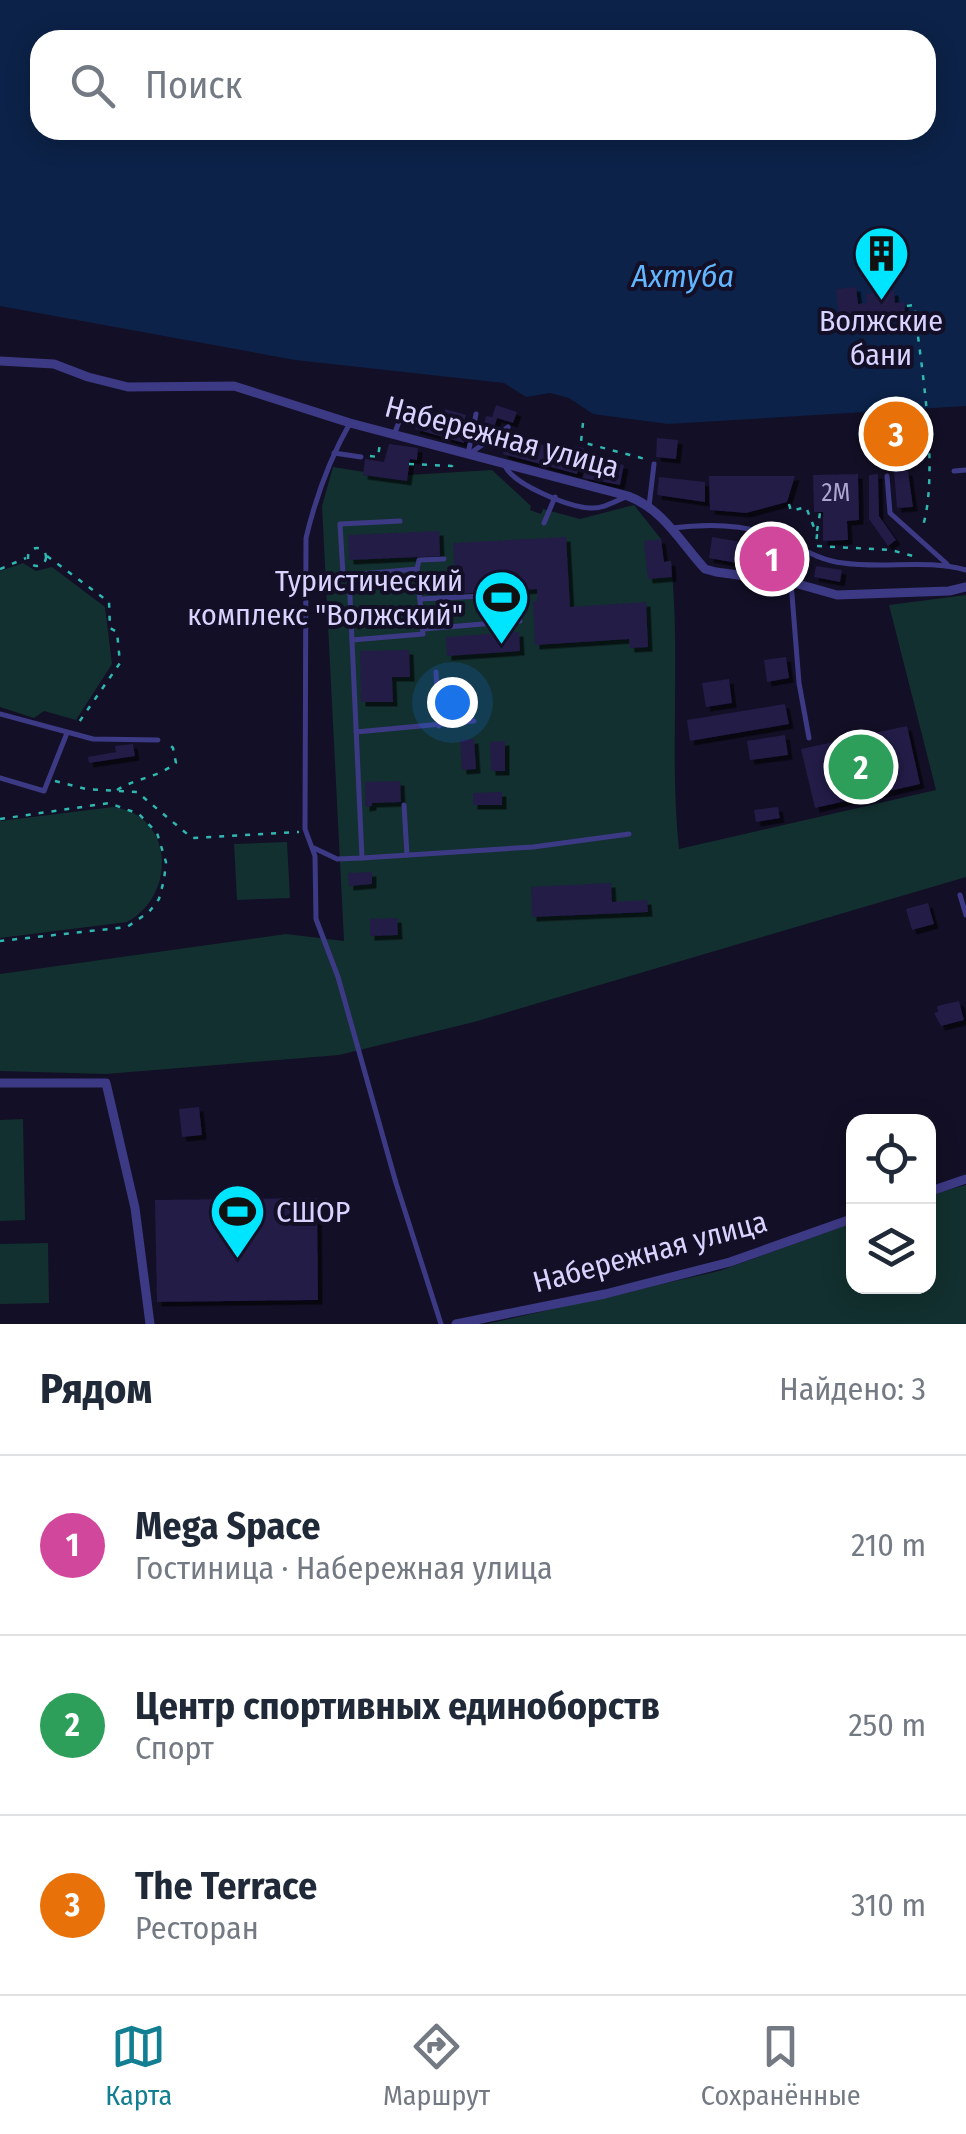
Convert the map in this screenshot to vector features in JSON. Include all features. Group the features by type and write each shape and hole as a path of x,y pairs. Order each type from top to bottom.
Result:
{"street":[{"name":"Набережная улица","path":"0,361 54,364 88,378 128,387 234,386 382,432 628,496 649,506 705,569 791,582 836,595 966,587"},
{"path":"0,1083 106,1084 134,1208 150,1324"},
{"path":"936,1189 966,1179"},
{"name":"Набережная улица","path":"456,1324 604,1294 730,1262 846,1221"}],"lane":[{"path":"394,434 406,406"},
{"path":"465,453 476,414"},
{"path":"350,423 316,495 306,538 306,832 315,856 316,919 338,976 396,1183 441,1324"},
{"path":"465,453 508,427"},
{"path":"334,453 361,458"},
{"path":"504,464 509,476 522,486 588,508 606,506 628,496"},
{"path":"649,506 654,464"},
{"path":"954,471 966,470"},
{"path":"887,476 890,513 950,566"},
{"path":"544,523 555,497"},
{"path":"400,521 340,524 343,574 417,569"},
{"path":"670,528 730,526 768,534 814,556 852,564 950,566 966,570"},
{"path":"352,640 423,634 419,560 444,559"},
{"path":"349,575 362,858"},
{"path":"791,582 799,684 809,738"},
{"path":"420,599 526,594"},
{"path":"422,630 520,622"},
{"path":"436,672 438,726"},
{"path":"0,714 93,738 158,740"},
{"path":"356,732 474,721"},
{"path":"0,778 44,790 69,733"},
{"path":"404,805 408,855"},
{"path":"312,846 337,859 532,847 629,834"},
{"path":"960,895 966,914"}],"path":[{"path":"907,306 914,305 928,452 929,506 918,540"},
{"path":"583,423 581,442 645,458 654,464"},
{"path":"361,458 378,457 382,432"},
{"path":"409,464 452,466 465,453"},
{"path":"789,504 791,511 806,507 817,535"},
{"path":"814,556 820,513"},
{"path":"816,546 891,550 920,558"},
{"path":"0,568 28,557 35,548 41,549 108,602 110,628 117,632 120,663 69,733"},
{"path":"28,557 30,563 38,566 46,561 46,556"},
{"path":"116,791 130,782 158,778 176,764 173,748 166,740 158,740"},
{"path":"49,778 71,787 137,792 192,838 306,832"},
{"path":"0,819 110,804 123,806 152,824 166,862 159,898 149,912 127,926 0,941"}],"green space":[{"path":"333,467 406,481 408,475 492,470 531,506 530,510 541,514 543,509 580,519 634,505 661,539 664,561 671,561 679,849 936,790 889,605 966,595 966,877 474,1022 339,1055 106,1074 0,1071 0,974 286,934 344,941 322,506"},
{"path":"23,563 36,571 52,567 105,607 112,664 76,720 44,711 34,718 0,707 0,571"},
{"path":"113,807 133,813 148,824 157,839 161,875 144,909 127,922 0,938 0,821"},
{"path":"287,842 290,898 237,900 234,844"},
{"path":"23,1119 25,1220 0,1221 0,1120"},
{"path":"966,1185 966,1324 487,1324 719,1271 846,1226 846,1294 936,1294 936,1193"},
{"path":"48,1243 49,1303 0,1304 0,1244"}],"water":[{"name":"Ахтуба","path":"0,0 966,0 966,406 668,424 593,414 569,398 550,393 526,397 504,383 295,360 0,306"}],"building":[{"name":"Волжские бани","path":"856,287 858,304 867,303 866,294 894,291 895,303 904,302 905,311 839,317 836,289"},
{"path":"496,405 517,412 513,423 497,418 492,435 482,432 486,416 492,417"},
{"path":"445,409 466,415 464,443 415,429 420,413 442,420"},
{"path":"868,419 923,419 924,449 869,449"},
{"path":"508,435 572,453 574,446 584,448 577,474 503,454"},
{"path":"657,438 678,440 676,459 656,457"},
{"path":"389,444 418,448 417,460 410,459 407,481 363,475 365,459 384,462"},
{"path":"588,457 624,465 620,485 583,478"},
{"path":"894,471 908,471 913,507 897,508"},
{"path":"858,474 859,520 847,521 848,540 823,541 823,512 814,512 813,475"},
{"path":"878,474 879,516 896,540 888,546 869,519 869,475"},
{"path":"709,476 795,476 787,502 746,513 710,510"},
{"path":"659,477 705,482 705,502 657,495"},
{"path":"439,531 440,556 349,560 348,535"},
{"path":"566,537 570,607 646,602 648,647 630,648 629,639 535,645 533,601 537,601 537,589 456,594 453,543"},
{"path":"712,537 752,544 753,541 800,566 798,574 709,558"},
{"path":"661,539 664,562 671,561 672,577 648,579 644,541"},
{"path":"816,566 842,570 840,582 814,577"},
{"path":"519,632 520,651 447,656 446,637"},
{"path":"409,650 410,677 392,677 393,702 361,702 360,651"},
{"path":"786,657 789,678 767,682 764,660"},
{"path":"729,679 732,703 706,707 702,683"},
{"path":"785,704 789,724 690,741 687,720"},
{"path":"907,726 920,784 815,808 801,749"},
{"path":"785,735 788,755 750,760 747,741"},
{"path":"474,739 476,769 462,770 460,740"},
{"path":"505,741 505,771 491,771 490,742"},
{"path":"133,744 135,756 89,763 88,757 116,752 115,746"},
{"path":"400,781 401,802 365,807 365,782"},
{"path":"502,792 502,805 473,805 473,793"},
{"path":"778,807 780,818 756,822 754,810"},
{"path":"372,872 372,884 349,886 348,873"},
{"path":"611,883 612,902 647,900 648,912 532,917 531,887"},
{"path":"928,903 934,924 912,930 906,909"},
{"path":"397,918 398,935 370,936 370,919"},
{"path":"959,1001 964,1020 941,1026 934,1013 938,1012 937,1006"},
{"path":"199,1107 202,1135 182,1137 179,1109"},
{"name":"СШОР","path":"317,1198 318,1300 157,1302 155,1200"}],"place":[{"name":"Волжские бани","path":"881,302"},
{"name":"The Terrace","path":"896,434"},
{"name":"Mega Space","path":"772,559"},
{"name":"Туристический комплекс \"Волжский\"","path":"502,647"},
{"name":"Центр спортивных единоборств","path":"861,767"},
{"name":"СШОР","path":"237,1261"}]}
